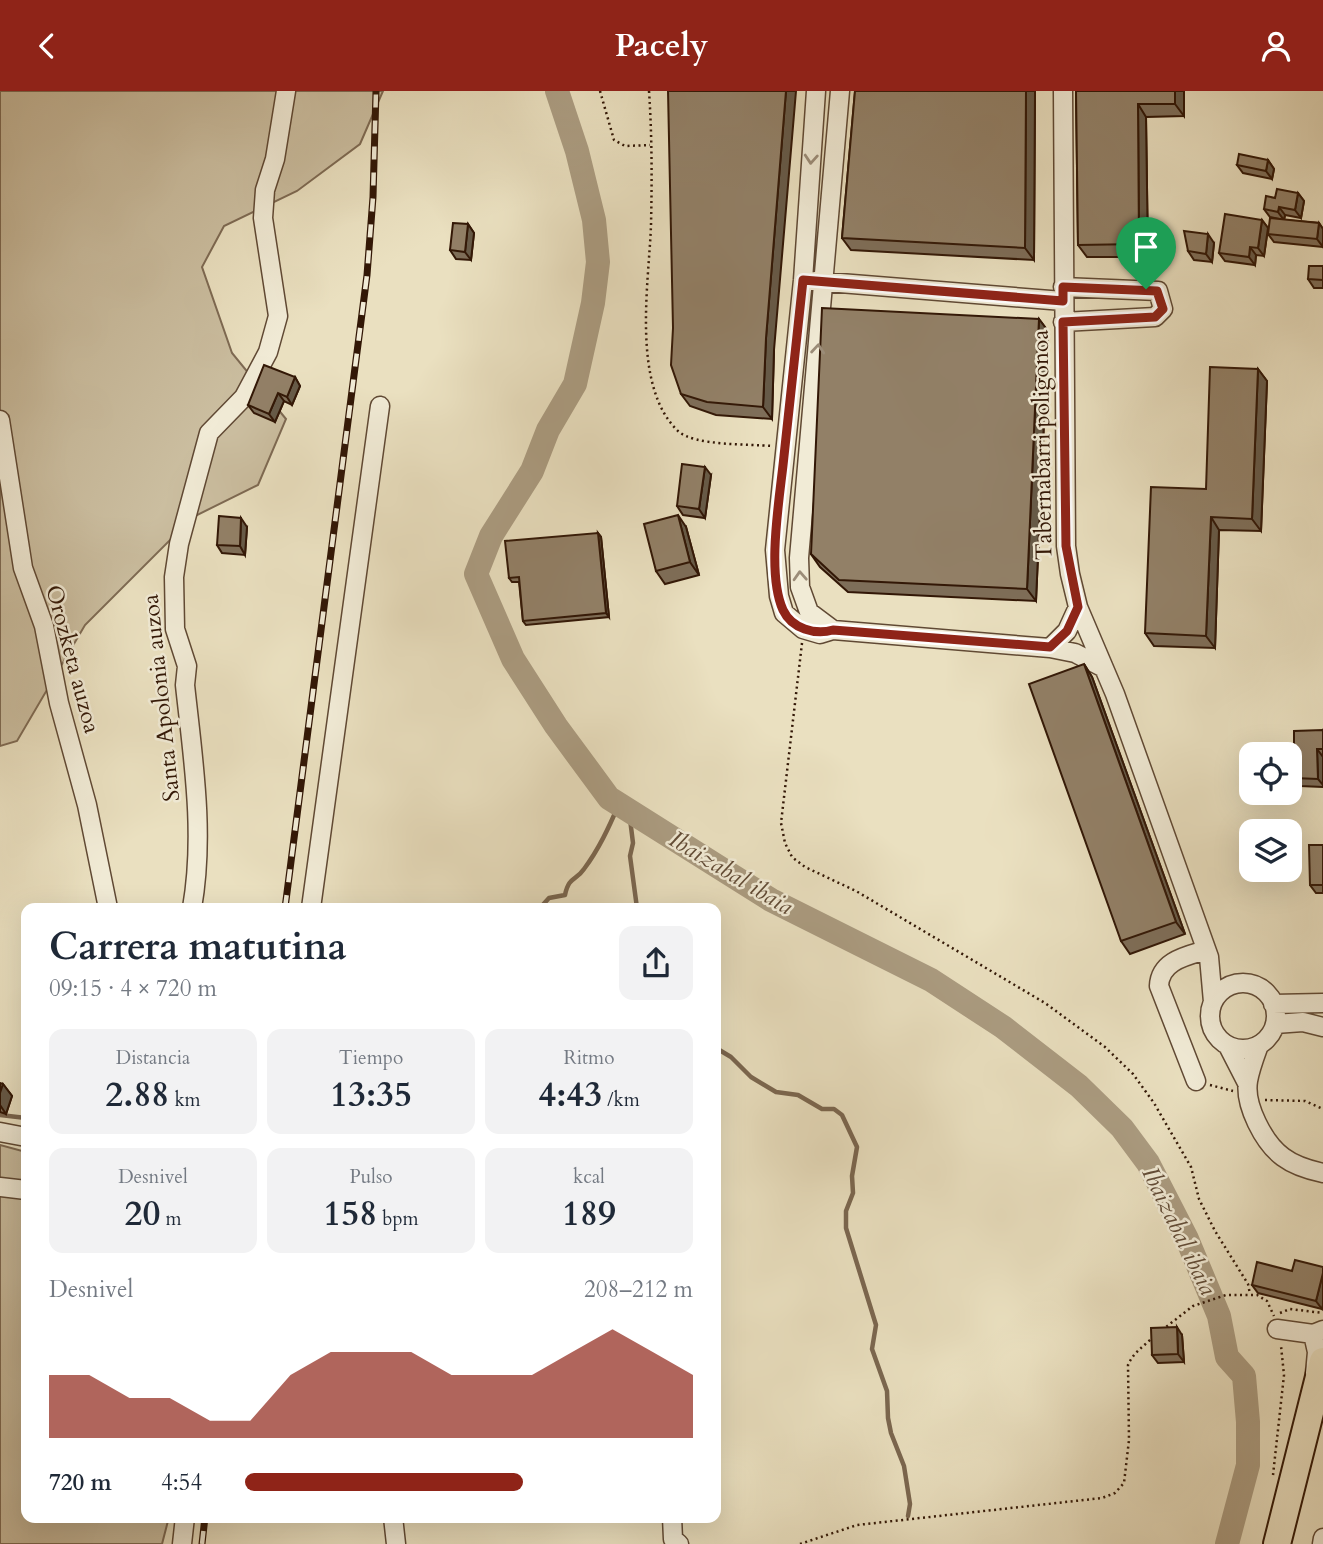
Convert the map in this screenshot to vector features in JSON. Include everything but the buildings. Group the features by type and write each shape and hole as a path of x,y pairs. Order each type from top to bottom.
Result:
{"highway":[{"path":"1277,1544 1323,1361"}],"street":[{"name":"Santa Apolonia auzoa","path":"193,903 198,874 199,837 185,685 187,666 175,629 174,577 179,544 209,433 244,397 268,352 278,316 263,218 265,190 275,159 286,91"},
{"path":"816,91 803,280 775,550 779,596 784,613 803,629 820,634 833,630 1050,647 1075,653 1102,667"},
{"path":"833,630 809,612 800,587 799,567 840,91"},
{"name":"Tabernabarri poligonoa","path":"1063,91 1066,546 1078,607 1115,694 1207,953"},
{"name":"Tabernabarri poligonoa","path":"803,280 1063,294"},
{"path":"1063,294 1157,291 1163,309 1155,317 1063,322"},
{"path":"312,903 380,406"},
{"name":"Orozketa auzoa","path":"0,420 23,568 44,626 59,703 87,805 107,903"},
{"path":"1050,647 1067,631 1078,607"},
{"path":"1207,953 1237,984 1258,988 1273,1004 1275,1024 1271,1033 1259,1045 1242,1087"},
{"path":"1207,953 1213,1002 1210,1022 1220,1040 1228,1046 1248,1049 1259,1045"},
{"path":"1203,1083 1159,986 1159,978 1162,971 1175,961 1207,953"},
{"path":"1213,1002 1219,994 1237,984"},
{"path":"1273,1004 1323,1003"},
{"path":"1275,1024 1303,1022 1323,1027"},
{"path":"1228,1046 1260,1129 1282,1156 1306,1169 1323,1174"},
{"path":"0,1132 21,1136"},
{"path":"0,1187 21,1189"},
{"path":"1277,1329 1318,1332 1314,1395"},
{"path":"182,1544 184,1523"},
{"path":"394,1523 396,1544"},
{"path":"672,1523 673,1539 679,1544"},
{"path":"1322,1544 1323,1538"}],"path":[{"path":"600,91 614,140 625,146 650,145"},
{"path":"649,91 650,224 645,331 649,367 659,401 679,432 694,439 785,448"},
{"path":"803,629 781,823 785,843 792,857 805,867 856,891 1045,1003 1105,1047 1133,1074 1154,1103 1191,1167 1199,1199 1215,1231 1248,1284 1250,1294"},
{"path":"1203,1083 1242,1087"},
{"path":"1263,1100 1305,1101 1323,1109"},
{"path":"800,1544 858,1525 1102,1498 1115,1493 1125,1483 1129,1440 1128,1364 1132,1355 1145,1347 1149,1340 1192,1305 1226,1295 1257,1295 1267,1301 1274,1316 1290,1309 1323,1313"},
{"path":"1272,1477 1284,1375 1277,1329"}],"shaded area":[{"path":"0,91 383,91 360,144 297,191 224,226 202,267 232,353 286,419 258,485 193,517 85,625 17,741 0,746"},
{"path":"0,1145 21,1151 21,1523 167,1523 162,1544 0,1544"}],"waterway":[{"name":"Ibaizabal ibaia","path":"557,91 577,151 594,220 598,262 593,303 575,384 548,430 532,471 491,536 476,574 513,659 556,726 609,798 771,900 931,980 1003,1027 1079,1086 1122,1128 1148,1163 1187,1239 1219,1316 1227,1357 1244,1376 1248,1465 1227,1544"},
{"path":"544,903 549,898 565,895 571,882 594,854 619,804"},
{"path":"629,811 633,843 630,856 636,903"},
{"path":"721,1051 751,1077 776,1092 798,1095 822,1109 834,1109 842,1115 857,1147 852,1176 853,1193 846,1211 846,1228 876,1325 872,1349 887,1391 891,1433 904,1466 910,1504 908,1516"},
{"path":"0,1115 21,1117"}],"railway":[{"path":"286,903 367,275 373,197 376,91"},
{"path":"202,1544 204,1523"}],"route":[{"path":"803,280 1063,301 1063,287 1146,289 1157,291 1161,298 1163,309 1155,317 1063,322 1066,546 1078,607 1067,631 1050,647 944,641 833,630 820,634 803,629 784,613 779,596 775,550 803,280"}]}
